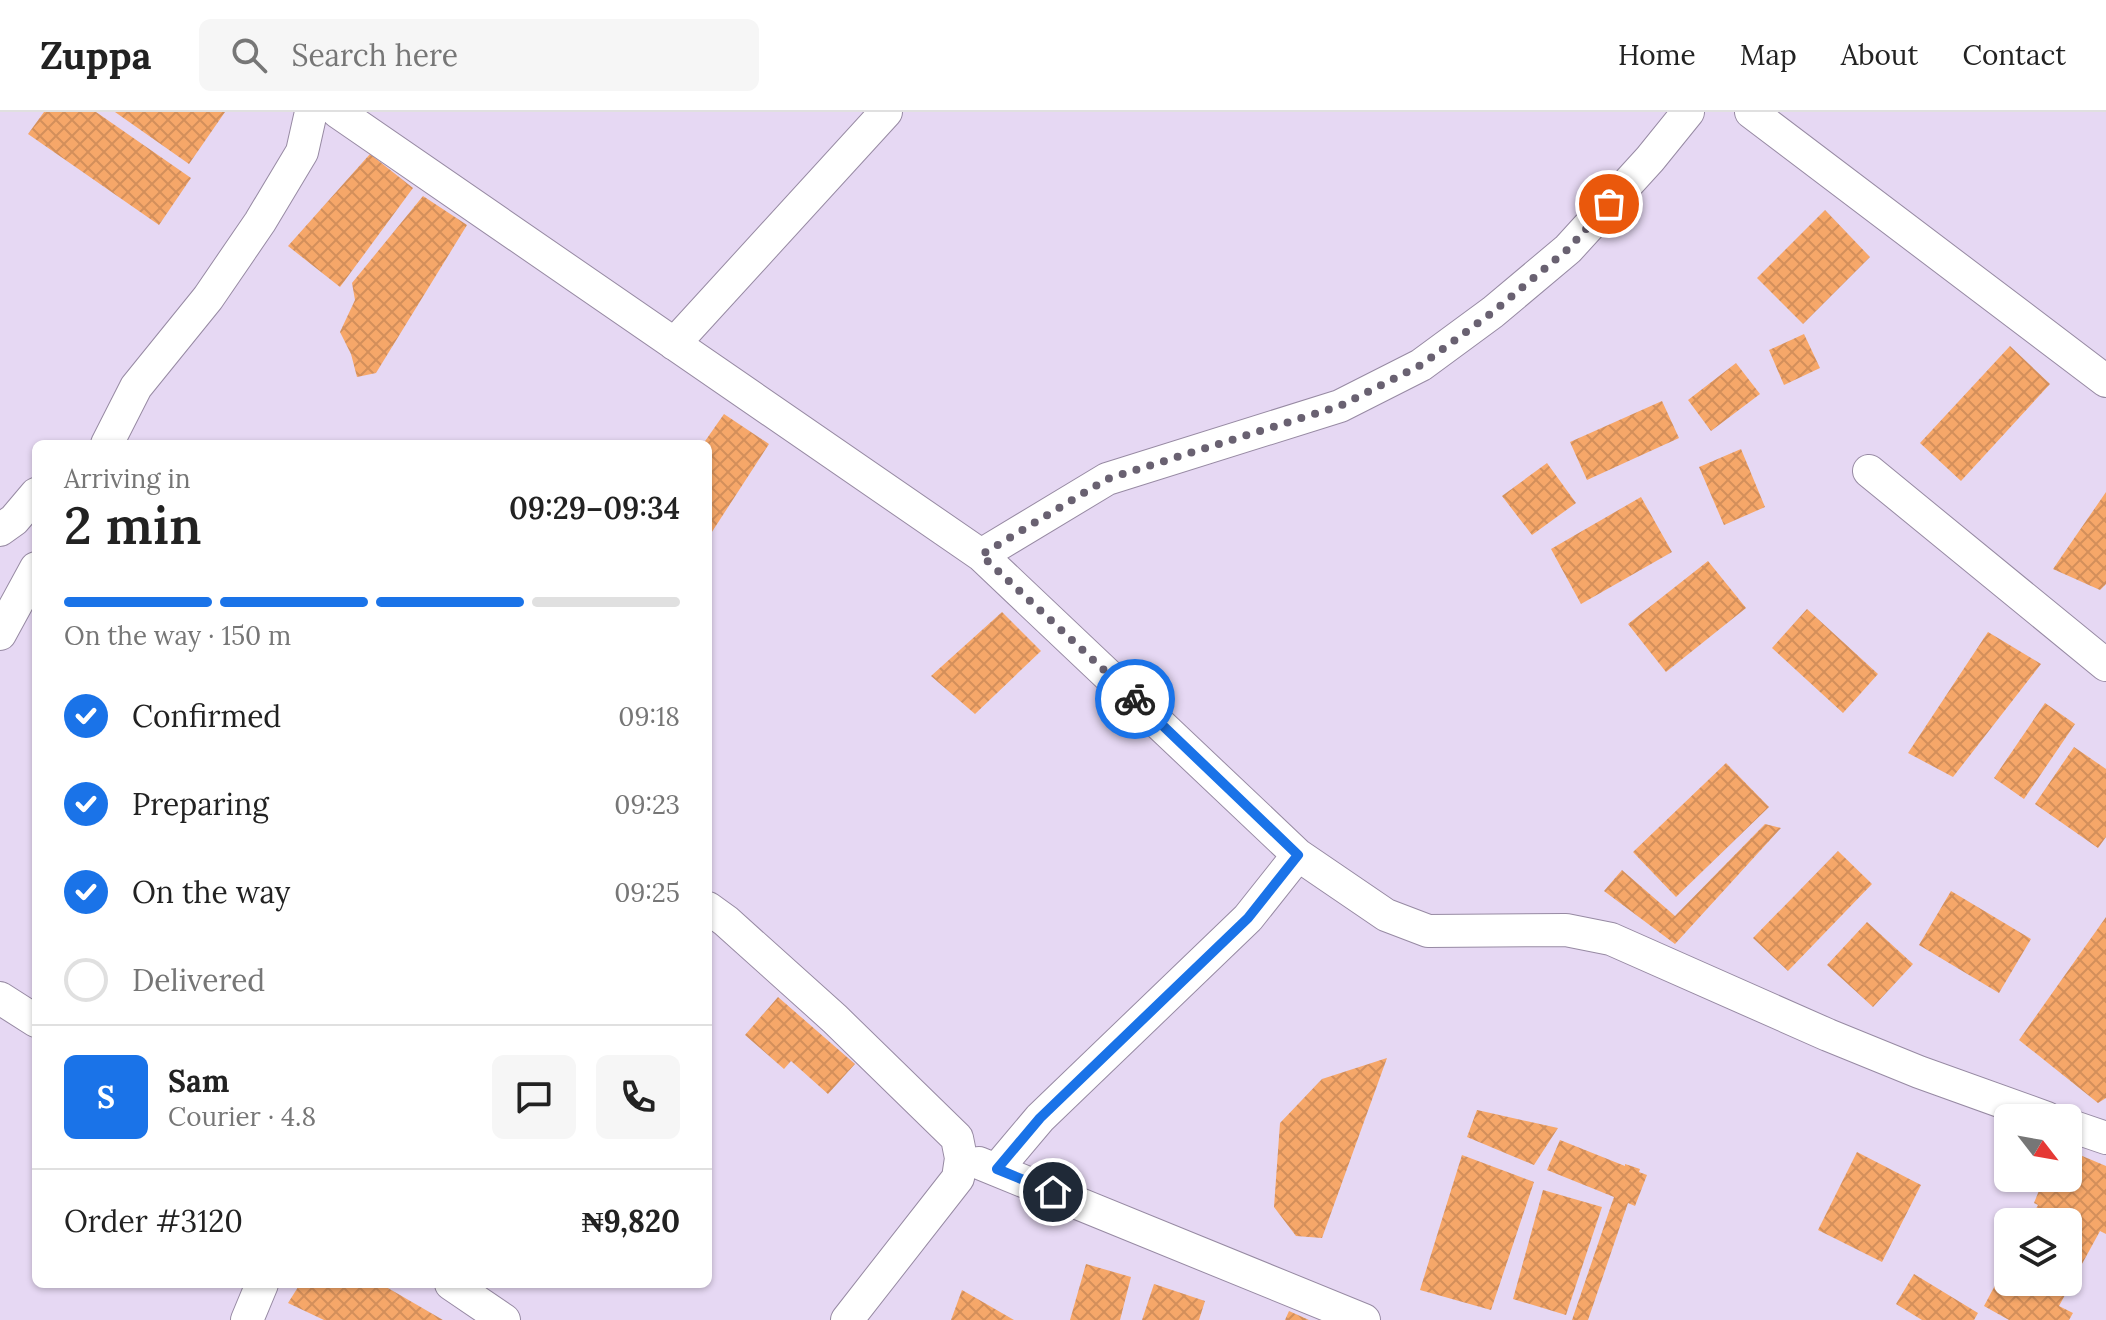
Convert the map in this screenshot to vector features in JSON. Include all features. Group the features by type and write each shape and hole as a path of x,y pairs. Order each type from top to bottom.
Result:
{"street":[{"path":"111,440 136,387 208,298 260,222 302,152 311,112"},
{"path":"338,112 981,555 1298,855 1386,915 1428,931 1566,930 1611,939 1828,1035 2008,1104"},
{"path":"674,344 886,112"},
{"path":"981,555 1107,479 1340,406 1421,365 1493,312 1568,249 1688,112"},
{"path":"1751,112 2106,381"},
{"path":"1869,471 2106,665"},
{"path":"0,530 14,520 32,499"},
{"path":"0,634 32,575"},
{"path":"997,1169 1040,1118 1248,918 1298,855"},
{"path":"712,911 835,1019 957,1138 961,1158 958,1178 847,1320"},
{"path":"0,998 32,1018"},
{"path":"2082,1130 2106,1138"},
{"path":"961,1158 997,1169 1364,1320"},
{"path":"247,1320 260,1288"},
{"path":"457,1288 504,1320"}],"building":[{"path":"44,112 96,112 191,178 159,225 28,134"},
{"path":"115,112 225,112 189,164"},
{"path":"370,154 413,188 340,287 288,246"},
{"path":"423,196 467,225 376,373 357,377 351,354 340,332 355,300 352,283"},
{"path":"1825,210 1870,257 1803,324 1757,278"},
{"path":"1804,334 1820,368 1784,385 1769,350"},
{"path":"2010,346 2050,384 1961,481 1920,443"},
{"path":"1736,363 1760,394 1711,431 1688,400"},
{"path":"1662,401 1679,438 1587,480 1570,442"},
{"path":"724,414 769,444 712,532 712,440 706,440"},
{"path":"1741,449 1765,507 1724,525 1699,467"},
{"path":"1547,463 1576,503 1532,535 1502,496"},
{"path":"2106,492 2106,584 2100,590 2053,569"},
{"path":"1641,497 1672,552 1581,604 1551,549"},
{"path":"1708,561 1746,608 1666,672 1628,624"},
{"path":"1807,609 1878,674 1843,713 1772,648"},
{"path":"1002,612 1041,651 975,714 931,676"},
{"path":"1988,632 2041,664 1953,777 1908,753"},
{"path":"2045,703 2075,724 2024,799 1994,778"},
{"path":"2074,747 2106,769 2106,837 2098,848 2035,804"},
{"path":"1726,763 1769,807 1676,897 1633,852"},
{"path":"1765,824 1781,828 1675,944 1604,891 1622,870 1675,916"},
{"path":"1838,851 1872,884 1788,971 1753,938"},
{"path":"1951,891 2031,939 1999,993 1919,945"},
{"path":"2106,917 2106,1098 2098,1103 2019,1040"},
{"path":"1867,922 1913,964 1873,1007 1827,965"},
{"path":"778,997 855,1064 828,1094 791,1061 784,1069 745,1035"},
{"path":"1387,1058 1322,1238 1296,1236 1274,1207 1280,1123 1322,1079"},
{"path":"1477,1110 1558,1128 1534,1165 1467,1137"},
{"path":"1560,1140 1640,1169 1639,1172 1647,1175 1635,1206 1628,1203 1588,1320 1572,1320 1614,1197 1547,1170"},
{"path":"1857,1152 1921,1185 1882,1262 1818,1230"},
{"path":"1462,1155 1534,1182 1491,1310 1420,1290"},
{"path":"2082,1156 2106,1166 2106,1234 2100,1231 2082,1264 2082,1208 2036,1208 2038,1205 2034,1203 2038,1192 2082,1192"},
{"path":"1543,1190 1602,1207 1566,1315 1513,1299"},
{"path":"1086,1264 1131,1277 1120,1320 1070,1320"},
{"path":"1914,1274 1978,1313 1974,1320 1922,1320 1896,1304"},
{"path":"1154,1284 1205,1301 1199,1320 1142,1320"},
{"path":"1994,1287 1994,1296 2064,1296 2059,1306 2073,1313 2069,1320 2009,1320 1984,1306"},
{"path":"297,1288 388,1288 443,1320 324,1320 288,1303"},
{"path":"962,1290 1014,1320 951,1320"},
{"path":"1289,1311 1309,1320 1285,1320"}],"way so far":[{"path":"1135,699 981,555 1107,479 1340,406 1421,365 1493,312 1568,249 1609,204"}],"route":[{"path":"1053,1192 997,1169 1040,1118 1248,918 1298,855 1135,699"}]}
